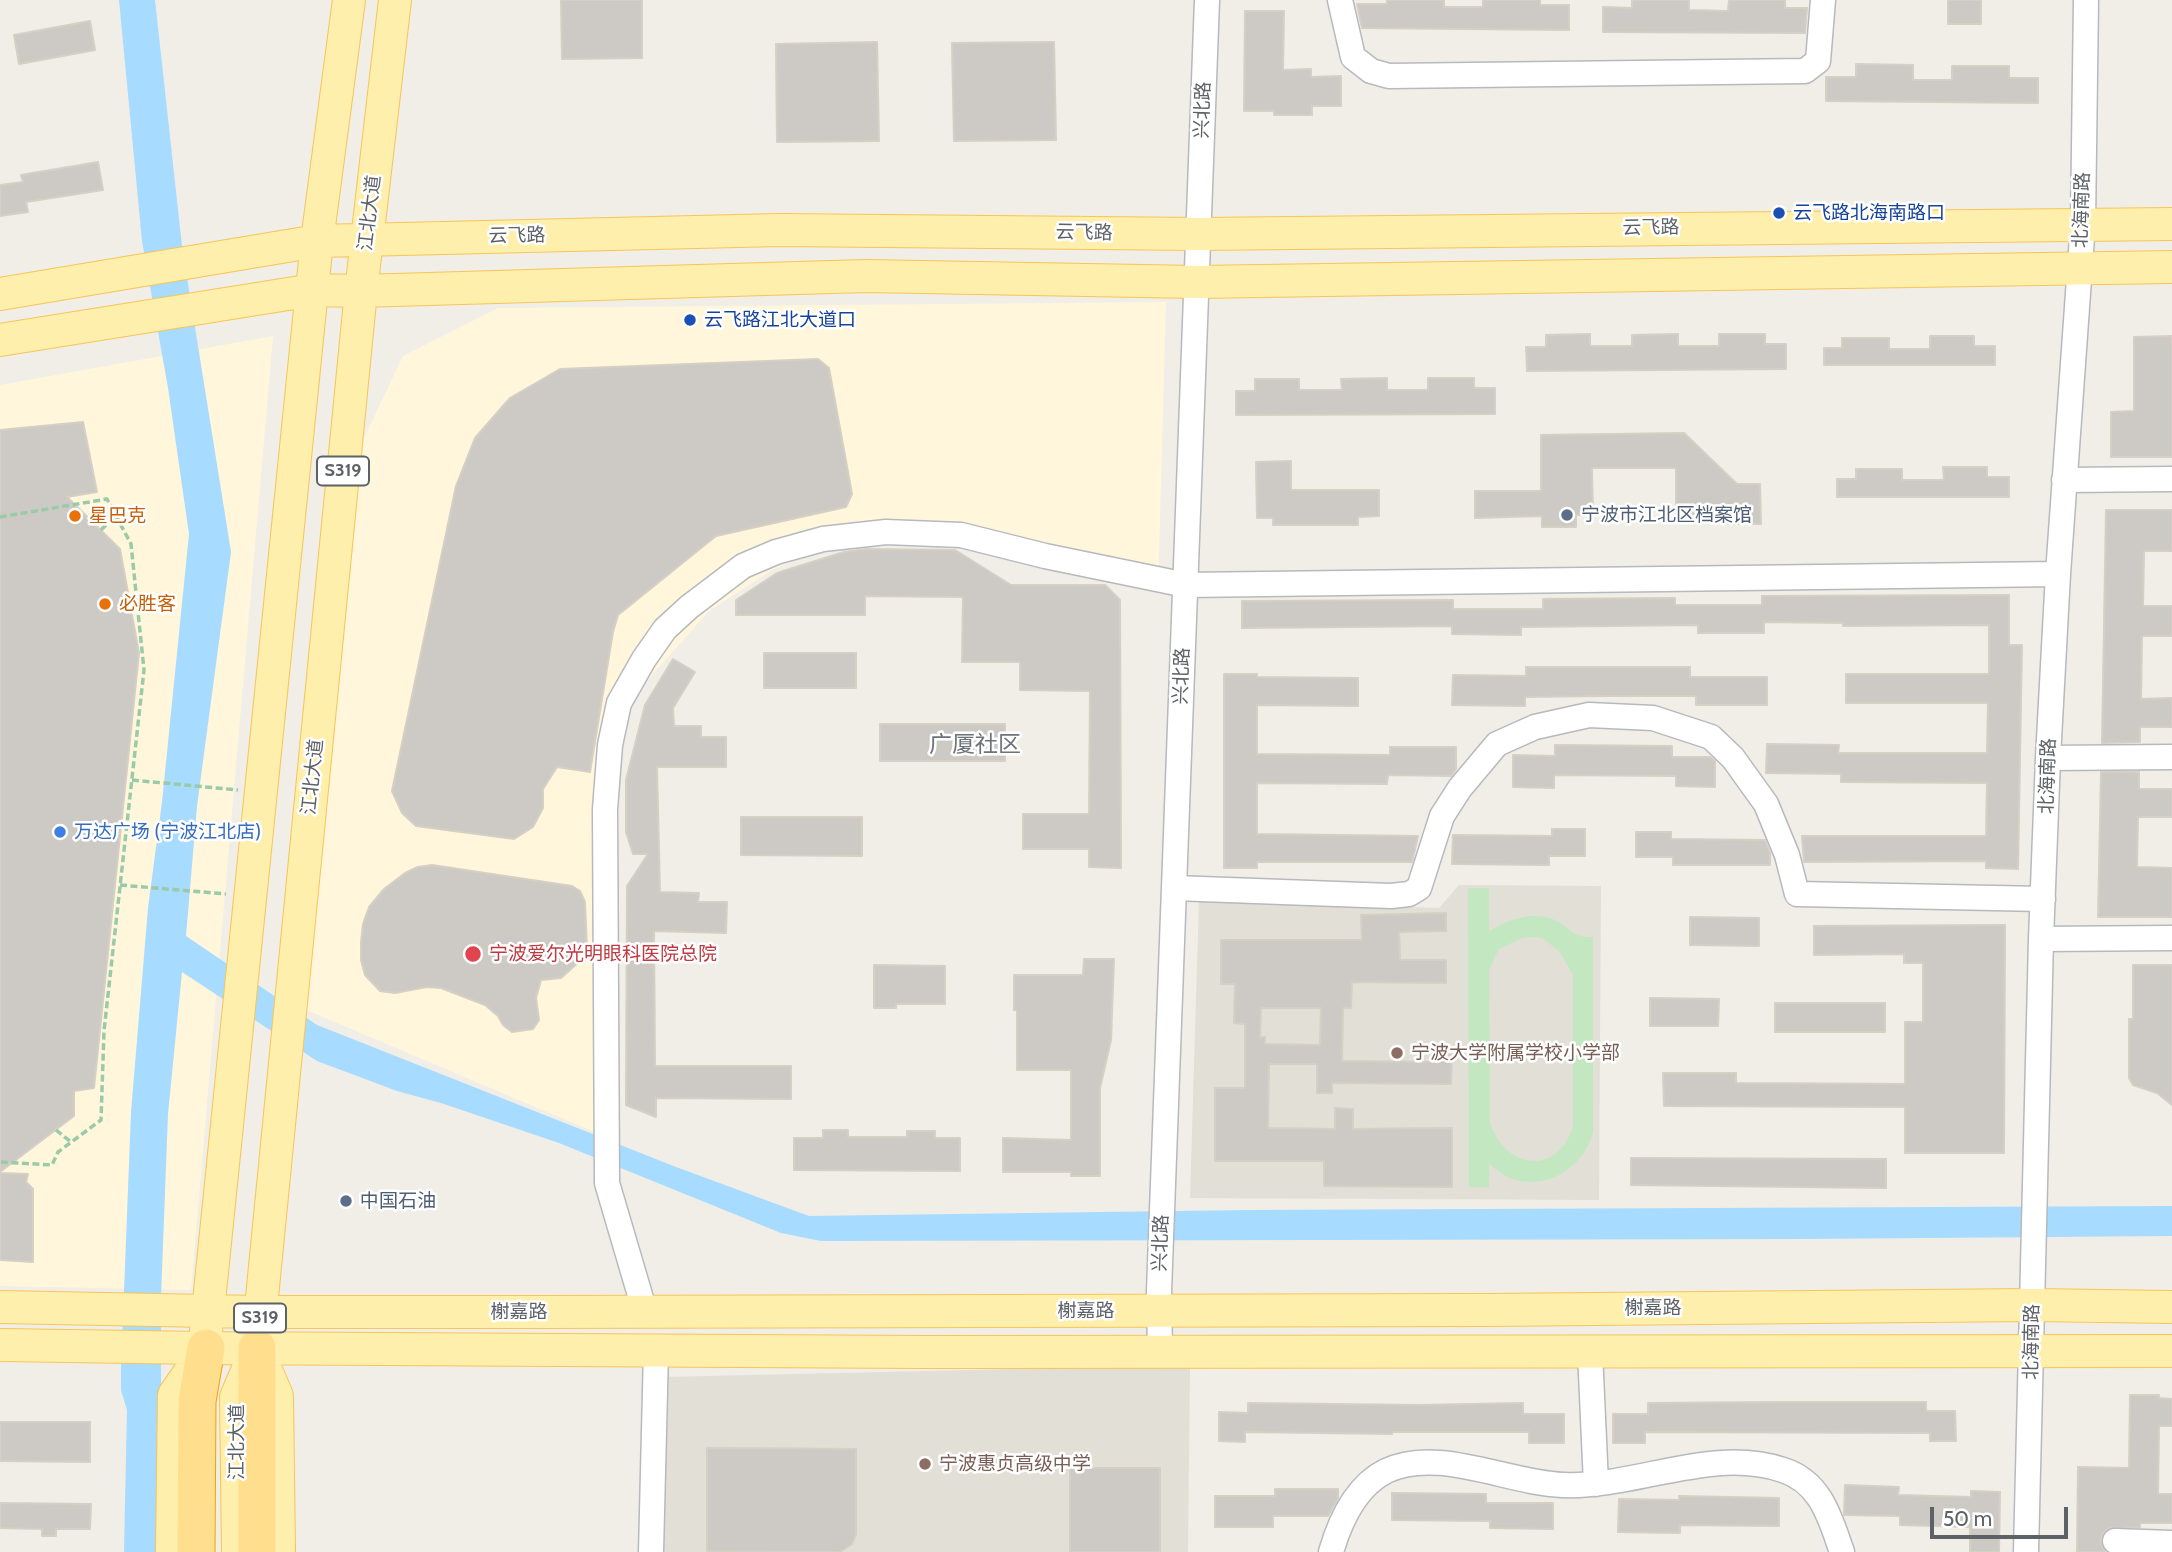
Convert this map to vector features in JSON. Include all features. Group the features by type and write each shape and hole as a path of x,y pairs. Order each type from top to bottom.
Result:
{"highway":[{"path":"196,1552 197,1401 205,1348"},
{"path":"257,1348 257,1552"}],"main road":[{"name":"江北大道","path":"217,1552 215,1395 205,1348 206,1311 234,1051 239,904 317,241 349,0"},
{"name":"江北大道","path":"238,1552 236,1397 257,1348 360,290 395,0"},
{"name":"云飞路","path":"0,294 317,241 367,239 780,230 1198,234 2172,224"},
{"path":"0,340 313,290 866,276 1197,282 2172,267"},
{"name":"榭嘉路","path":"0,1307 260,1312 645,1312 1159,1301 2033,1297 2172,1307"},
{"name":"榭嘉路","path":"0,1345 656,1351 2172,1351"},
{"path":"172,1552 174,1395 205,1348"},
{"path":"257,1348 277,1396 279,1552"}],"street":[{"name":"兴北路","path":"1160,1352 1164,1154 1208,0"},
{"path":"1340,0 1353,57 1371,71 1389,76 1805,72 1818,61 1823,0"},
{"name":"北海南路","path":"2026,1552 2041,939 2058,574 2082,223 2086,0"},
{"path":"2064,480 2172,480"},
{"path":"645,1312 607,1183 605,809 610,745 619,703 665,629 743,566 776,552 823,539 886,532 961,535 1045,556 1186,585 2058,574"},
{"path":"1174,888 1391,896 1409,894 1419,888 1442,816 1460,788 1497,744 1535,727 1589,715 1653,718 1711,737 1733,758 1766,804 1787,855 1797,894 2043,899"},
{"path":"2048,758 2172,757"},
{"path":"2041,939 2172,938"},
{"path":"651,1552 656,1351"},
{"path":"1590,1352 1596,1485"},
{"path":"1331,1552 1337,1530 1357,1495 1385,1472 1410,1463 1451,1463 1504,1476 1562,1485 1596,1485 1710,1464 1753,1463 1785,1470 1810,1483 1821,1499 1842,1552"},
{"path":"2115,1541 2172,1543"}],"path":[{"path":"0,517 107,499 131,544 144,670 104,1031 101,1120 58,1152 52,1165 0,1163"},
{"path":"101,530 116,515"},
{"path":"133,780 242,791"},
{"path":"121,885 239,904"},
{"path":"56,1130 71,1142"}],"shaded area":[{"path":"1166,302 1158,593 981,548 889,540 822,550 772,570 709,611 627,703 620,747 614,1082 618,1142 304,1009 363,440 403,356 498,308"},
{"path":"273,336 191,1290 0,1286 0,385"},
{"name":"宁波大学附属学校小学部","path":"1459,885 1601,886 1599,1200 1190,1198 1199,900 1439,908"},
{"name":"宁波惠贞高级中学","path":"1190,1365 1188,1552 661,1552 663,1377"}],"green space":[{"path":"1468,888 1489,888 1489,931 1514,919 1541,916 1559,922 1577,935 1593,937 1593,1132 1587,1148 1577,1162 1550,1179 1518,1181 1489,1163 1489,1187 1469,1187","holes":["1522,938 1542,938 1559,951 1573,975 1573,1126 1566,1142 1556,1153 1532,1161 1519,1158 1508,1150 1498,1139 1490,1123 1489,970 1499,949"]}],"water":[{"path":"119,0 155,0 182,246 231,552 197,806 186,936 317,1025 676,1167 809,1216 1249,1210 2172,1206 2172,1236 821,1241 781,1233 559,1143 397,1091 317,1061 182,972 168,1114 161,1297 161,1552 124,1552 127,1410 121,1390 121,1368 131,1112 148,908 162,802 189,534 168,388 142,241"}],"building":[{"path":"561,0 642,0 642,58 562,59"},
{"path":"1387,0 1444,0 1444,7 1483,7 1483,0 1540,0 1540,5 1569,5 1569,30 1362,28 1357,4 1387,4"},
{"path":"1632,0 1689,0 1689,10 1728,11 1729,0 1785,0 1785,8 1807,8 1805,33 1603,32 1603,7 1632,8"},
{"path":"1948,0 1981,0 1981,24 1948,24"},
{"path":"1245,11 1284,11 1283,70 1311,69 1311,77 1341,76 1341,106 1312,106 1312,115 1274,115 1274,111 1244,111"},
{"path":"90,21 95,50 19,64 14,35"},
{"path":"877,42 879,141 777,142 776,44"},
{"path":"1054,42 1056,140 954,141 952,43"},
{"path":"1856,64 1913,65 1913,80 1952,80 1952,66 2009,66 2009,78 2038,78 2038,103 1826,101 1826,77 1856,77"},
{"path":"98,162 103,190 26,202 28,212 0,216 0,185 23,182 21,175"},
{"path":"1590,334 1590,346 1632,346 1632,335 1678,334 1678,346 1719,346 1719,334 1765,334 1765,344 1786,344 1786,369 1527,371 1526,347 1546,347 1546,335"},
{"path":"1930,336 1974,336 1974,346 1995,346 1995,365 1824,365 1824,348 1842,348 1842,338 1889,338 1889,349 1930,349"},
{"path":"2172,336 2172,457 2111,457 2111,412 2134,411 2134,337"},
{"path":"818,359 829,368 852,494 846,507 716,536 618,615 590,772 557,767 543,789 543,808 533,827 514,839 416,826 402,813 392,791 456,486 475,438 510,398 560,369"},
{"path":"1387,378 1387,390 1428,390 1428,378 1474,378 1474,388 1495,388 1495,414 1236,415 1236,391 1255,391 1255,379 1299,379 1299,390 1342,390 1341,379"},
{"name":"万达广场 (宁波江北店)","path":"83,422 97,492 67,497 120,549 139,653 94,1088 74,1091 74,1116 0,1172 0,430"},
{"path":"1684,433 1737,484 1760,484 1761,524 1728,524 1718,514 1676,514 1676,468 1592,468 1593,515 1576,515 1576,527 1542,527 1542,516 1475,518 1475,491 1541,491 1541,435"},
{"path":"1291,461 1291,490 1379,490 1379,516 1358,517 1358,525 1273,525 1273,518 1257,518 1256,462"},
{"path":"1943,467 1987,467 1987,477 2009,477 2009,497 1837,497 1837,479 1856,479 1856,469 1902,469 1902,480 1944,480"},
{"path":"2106,510 2172,510 2172,551 2144,551 2143,606 2172,606 2172,636 2142,636 2141,699 2172,698 2172,727 2140,727 2140,742 2102,743"},
{"path":"866,549 955,550 1011,585 1105,585 1120,600 1121,868 1089,867 1089,849 1023,849 1023,814 1089,814 1090,691 1020,690 1020,662 962,662 963,597 865,596 865,615 736,615 736,600 777,573 844,552"},
{"path":"2009,595 2009,645 2022,645 2018,869 1986,868 1986,861 1804,862 1802,836 1986,836 1987,783 1841,782 1841,774 1766,773 1767,744 1839,745 1838,753 1987,753 1988,703 1846,703 1846,674 1989,674 1989,625 1843,626 1843,623 1764,622 1764,633 1698,633 1698,625 1521,627 1521,635 1452,634 1452,626 1242,628 1242,601 1453,600 1453,609 1543,609 1543,599 1675,598 1675,605 1762,605 1762,596"},
{"path":"764,653 856,653 856,688 764,688"},
{"path":"673,659 695,672 673,708 674,726 701,726 701,737 726,737 726,767 657,767 660,892 699,893 698,902 727,902 726,933 654,931 655,1066 791,1066 791,1099 656,1098 656,1117 626,1105 627,886 648,854 633,854 626,832 626,780 645,705"},
{"path":"1526,667 1690,667 1690,677 1767,677 1767,705 1696,705 1696,696 1598,696 1525,697 1525,706 1452,705 1453,675 1526,676"},
{"path":"1224,674 1358,678 1358,706 1257,705 1257,754 1390,755 1390,747 1456,747 1456,769 1451,776 1388,775 1387,784 1257,783 1257,834 1418,836 1412,862 1257,862 1257,868 1224,868"},
{"path":"880,724 1005,724 1005,761 880,761"},
{"path":"1555,745 1672,746 1672,757 1710,757 1715,761 1715,787 1676,786 1676,776 1554,775 1554,788 1513,787 1513,755 1555,756"},
{"path":"2101,772 2139,772 2139,789 2172,789 2172,817 2138,817 2137,867 2172,868 2172,917 2098,917"},
{"path":"741,817 862,817 862,856 741,855"},
{"path":"1552,829 1585,829 1585,856 1549,856 1549,865 1452,864 1453,835 1552,836"},
{"path":"1636,832 1671,832 1671,839 1765,840 1770,853 1770,865 1673,865 1673,857 1636,857"},
{"name":"宁波爱尔光明眼科医院总院","path":"432,865 572,886 580,891 585,902 587,948 581,960 561,978 541,980 536,998 539,1020 533,1029 512,1032 485,1005 441,988 427,987 395,993 380,991 365,975 361,960 361,942 369,907 384,889 405,873"},
{"path":"1446,913 1446,931 1399,932 1400,960 1446,960 1446,983 1352,982 1351,1008 1343,1008 1342,1061 1436,1062 1436,1055 1452,1055 1451,1084 1332,1083 1332,1093 1317,1093 1317,1064 1269,1064 1268,1128 1335,1129 1335,1108 1353,1109 1353,1129 1452,1128 1452,1187 1324,1186 1324,1161 1215,1161 1215,1088 1245,1088 1245,1024 1234,1023 1235,984 1221,984 1221,940 1362,940 1361,915","holes":["1261,1008 1321,1008 1320,1045 1265,1044 1265,1037 1260,1037"]},
{"path":"1690,917 1759,918 1759,946 1690,945"},
{"path":"2005,925 2004,1153 1905,1153 1905,1107 1664,1106 1663,1073 1736,1073 1736,1083 1905,1084 1905,1022 1923,1022 1923,963 1904,963 1904,954 1814,955 1814,926"},
{"path":"1084,959 1114,959 1111,1040 1100,1088 1100,1176 1071,1176 1071,1172 1003,1172 1003,1138 1071,1140 1071,1070 1017,1070 1014,975 1083,975"},
{"path":"874,965 945,966 945,1004 896,1004 896,1008 874,1008"},
{"path":"2133,965 2172,965 2172,1105 2157,1093 2133,1085 2129,1078"},
{"path":"1650,998 1719,999 1718,1026 1650,1026"},
{"path":"1775,1003 1885,1003 1885,1032 1775,1032"},
{"path":"823,1130 848,1130 848,1137 907,1137 907,1131 935,1131 935,1138 960,1138 960,1171 794,1170 794,1138 823,1138"},
{"path":"1631,1158 1886,1159 1886,1188 1631,1185"},
{"path":"0,1173 28,1174 26,1182 33,1189 33,1262 0,1260"},
{"path":"2130,1395 2159,1395 2159,1398 2172,1399 2172,1426 2159,1426 2158,1494 2172,1494 2172,1523 2140,1523 2140,1527 2109,1528 2100,1540 2105,1552 2077,1552 2078,1467 2129,1468"},
{"path":"1926,1402 1926,1411 1955,1411 1956,1441 1930,1441 1930,1433 1645,1432 1645,1443 1613,1443 1613,1414 1648,1414 1648,1403"},
{"path":"1248,1403 1523,1403 1523,1414 1564,1414 1564,1443 1529,1443 1529,1432 1245,1432 1245,1442 1219,1441 1219,1412 1248,1413"},
{"path":"0,1422 90,1422 90,1462 0,1461"},
{"path":"707,1448 856,1449 856,1534 852,1544 840,1552 707,1551"},
{"path":"1070,1468 1160,1468 1160,1552 1070,1552"},
{"path":"1845,1485 1899,1487 1898,1495 1971,1497 1971,1491 2000,1492 1999,1552 1970,1552 1970,1527 1900,1525 1900,1516 1844,1515"},
{"path":"1275,1489 1338,1489 1338,1498 1328,1516 1273,1516 1273,1527 1215,1527 1215,1496 1275,1496"},
{"path":"1392,1493 1486,1494 1486,1503 1553,1503 1553,1529 1490,1528 1490,1521 1392,1520"},
{"path":"1679,1496 1779,1498 1779,1526 1680,1525 1680,1533 1618,1532 1619,1499 1679,1500"},
{"path":"0,1503 91,1504 90,1529 56,1529 56,1536 42,1536 42,1529 0,1528"}],"place":[{"name":"云飞路北海南路口","path":"1779,213"},
{"name":"云飞路江北大道口","path":"690,320"},
{"name":"宁波市江北区档案馆","path":"1567,515"},
{"name":"星巴克","path":"75,516"},
{"name":"必胜客","path":"105,604"},
{"name":"万达广场 (宁波江北店)","path":"60,832"},
{"name":"宁波爱尔光明眼科医院总院","path":"473,954"},
{"name":"宁波大学附属学校小学部","path":"1397,1053"},
{"name":"中国石油","path":"346,1201"},
{"name":"宁波惠贞高级中学","path":"925,1464"}],"district":[{"name":"广厦社区","path":"975,745"}]}
